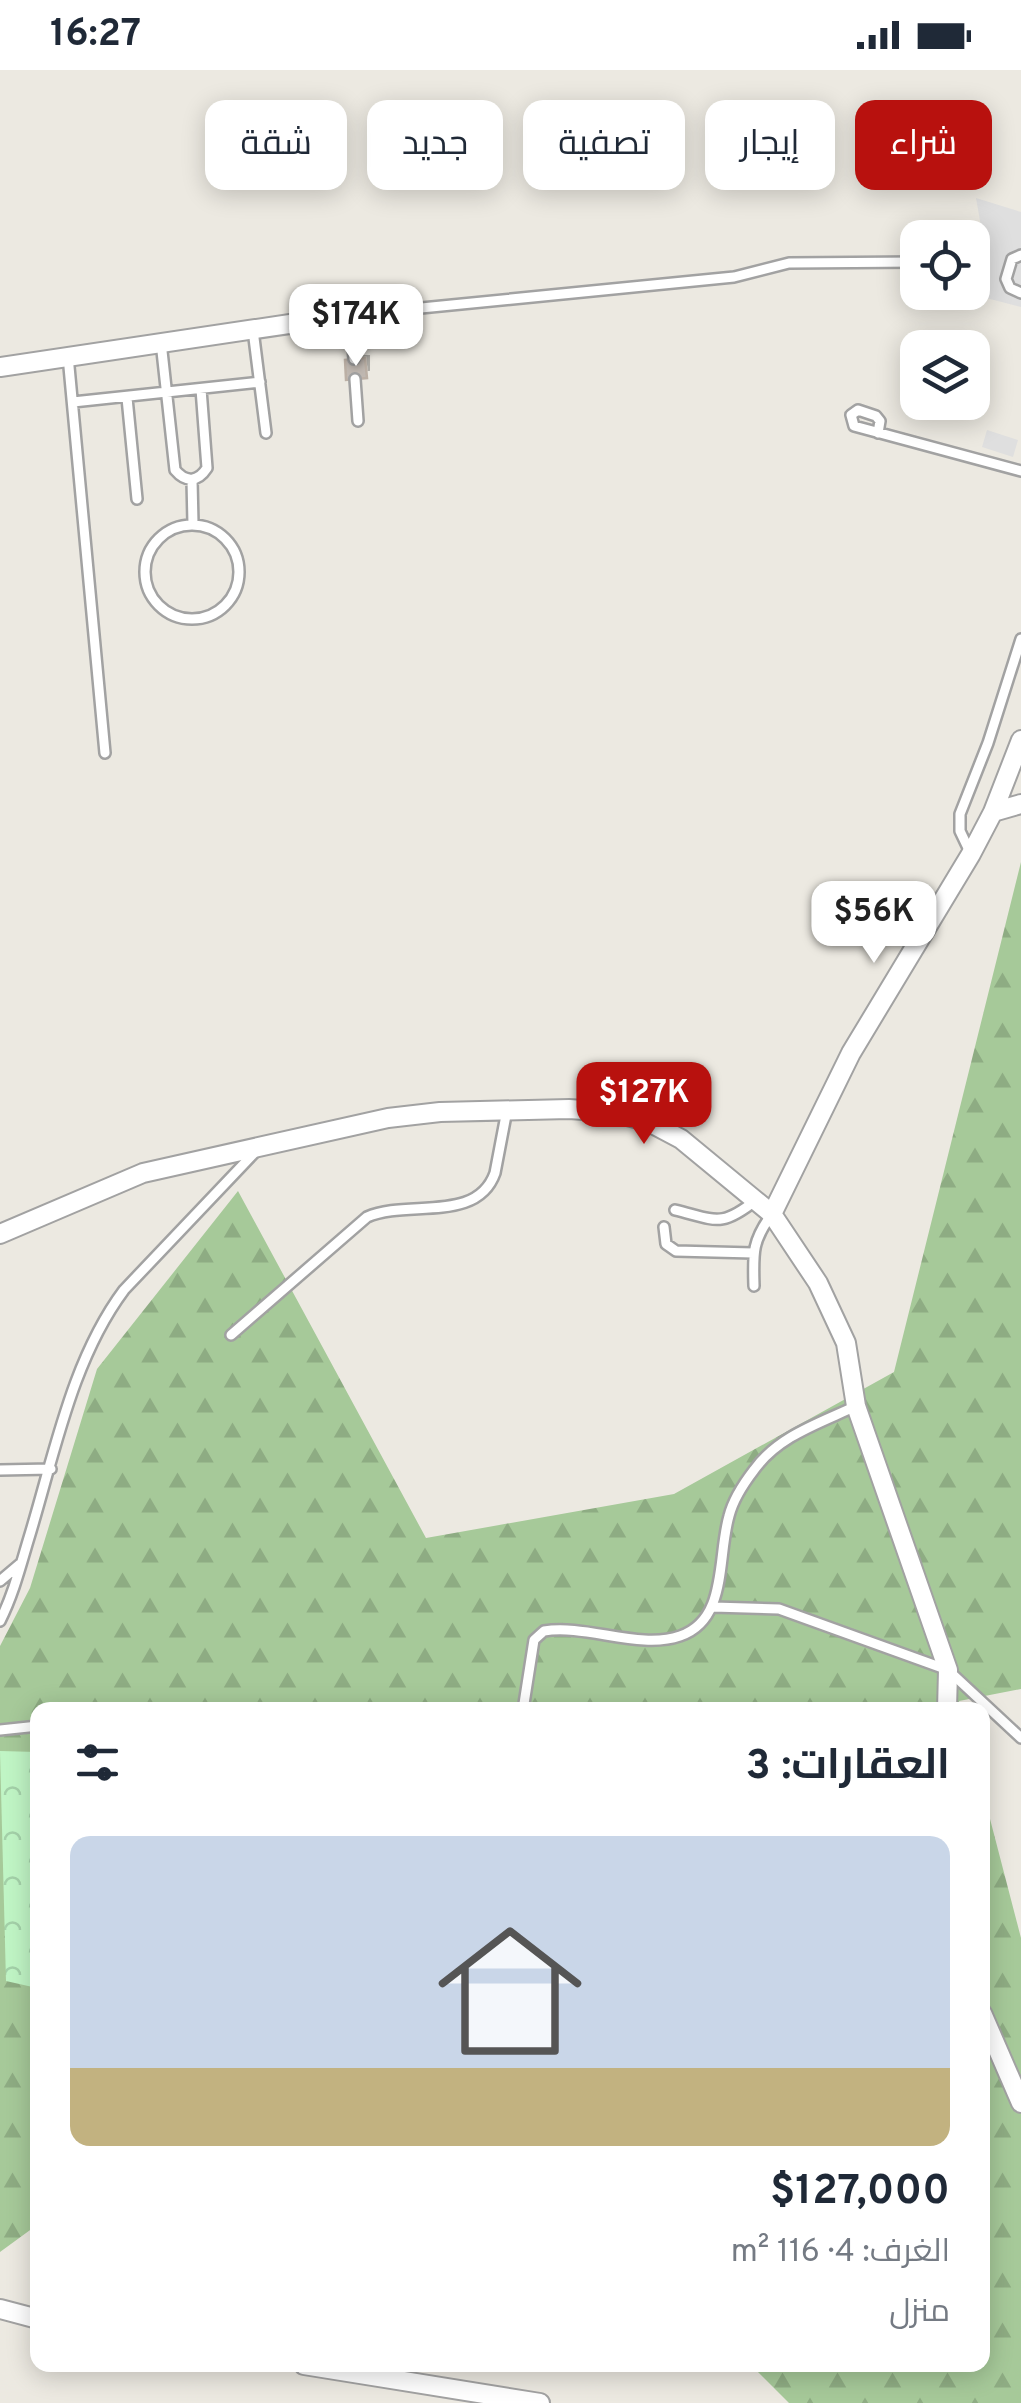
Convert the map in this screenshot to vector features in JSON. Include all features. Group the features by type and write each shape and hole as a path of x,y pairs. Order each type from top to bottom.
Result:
{"street":[{"path":"0,367 350,315"},
{"path":"772,1214 852,1054 971,854 1021,740"},
{"path":"992,812 1021,804"},
{"path":"0,1234 99,1189 143,1174 388,1118 507,1110 612,1112 647,1121 681,1140 772,1214 818,1283 852,1365 856,1406 948,1670 947,1702"},
{"path":"990,2031 1021,2103"},
{"path":"0,2309 30,2317"},
{"path":"347,2372 540,2403"}],"lane":[{"path":"1021,255 1012,260 1006,279 1010,288 1021,293"},
{"path":"354,359 350,315 734,277 789,263 900,262"},
{"path":"253,328 266,433"},
{"path":"162,342 176,470 182,478 192,480 202,477 207,468 201,389"},
{"path":"68,356 105,753"},
{"path":"355,379 358,421"},
{"path":"73,402 260,382"},
{"path":"126,398 136,499"},
{"path":"878,432 1021,471"},
{"path":"192,480 193,524"},
{"path":"193,524 224,537 237,556 239,579 222,608 190,619 179,618 159,606 147,587 145,565 162,536 171,529 193,524"},
{"path":"971,854 960,831 960,814 988,743 1021,639"},
{"path":"231,1334 367,1217 388,1210 459,1204 478,1197 495,1173 507,1110"},
{"path":"0,1621 83,1364 106,1314 124,1290 259,1148"},
{"path":"675,1210 724,1220 756,1200"},
{"path":"754,1286 753,1253 759,1232 772,1214"},
{"path":"664,1228 666,1244 676,1252 753,1253"},
{"path":"524,1702 534,1640 539,1633 551,1630 674,1638 693,1632 713,1608 729,1513 753,1470 776,1446 856,1406"},
{"path":"0,1470 50,1469"},
{"path":"0,1581 22,1562"},
{"path":"713,1608 779,1609 948,1670 982,1702"},
{"path":"990,1709 1021,1738"},
{"path":"0,1730 30,1727"}],"green space":[{"path":"1021,862 1021,1689 959,1702 30,1702 30,2230 0,2252 0,1646 30,1588 97,1369 238,1191 426,1538 674,1494 894,1372"},
{"path":"0,1751 30,1752 30,1986 6,1981"},
{"path":"990,1819 1021,1938 1021,2403 789,2403 758,2372 990,2372"}],"shaded area":[{"path":"976,198 1021,212 1021,307 990,299 990,220 980,220"},
{"path":"987,430 1018,440 1013,457 982,447"}],"building":[{"path":"365,358 367,378 346,380 345,360"}]}
